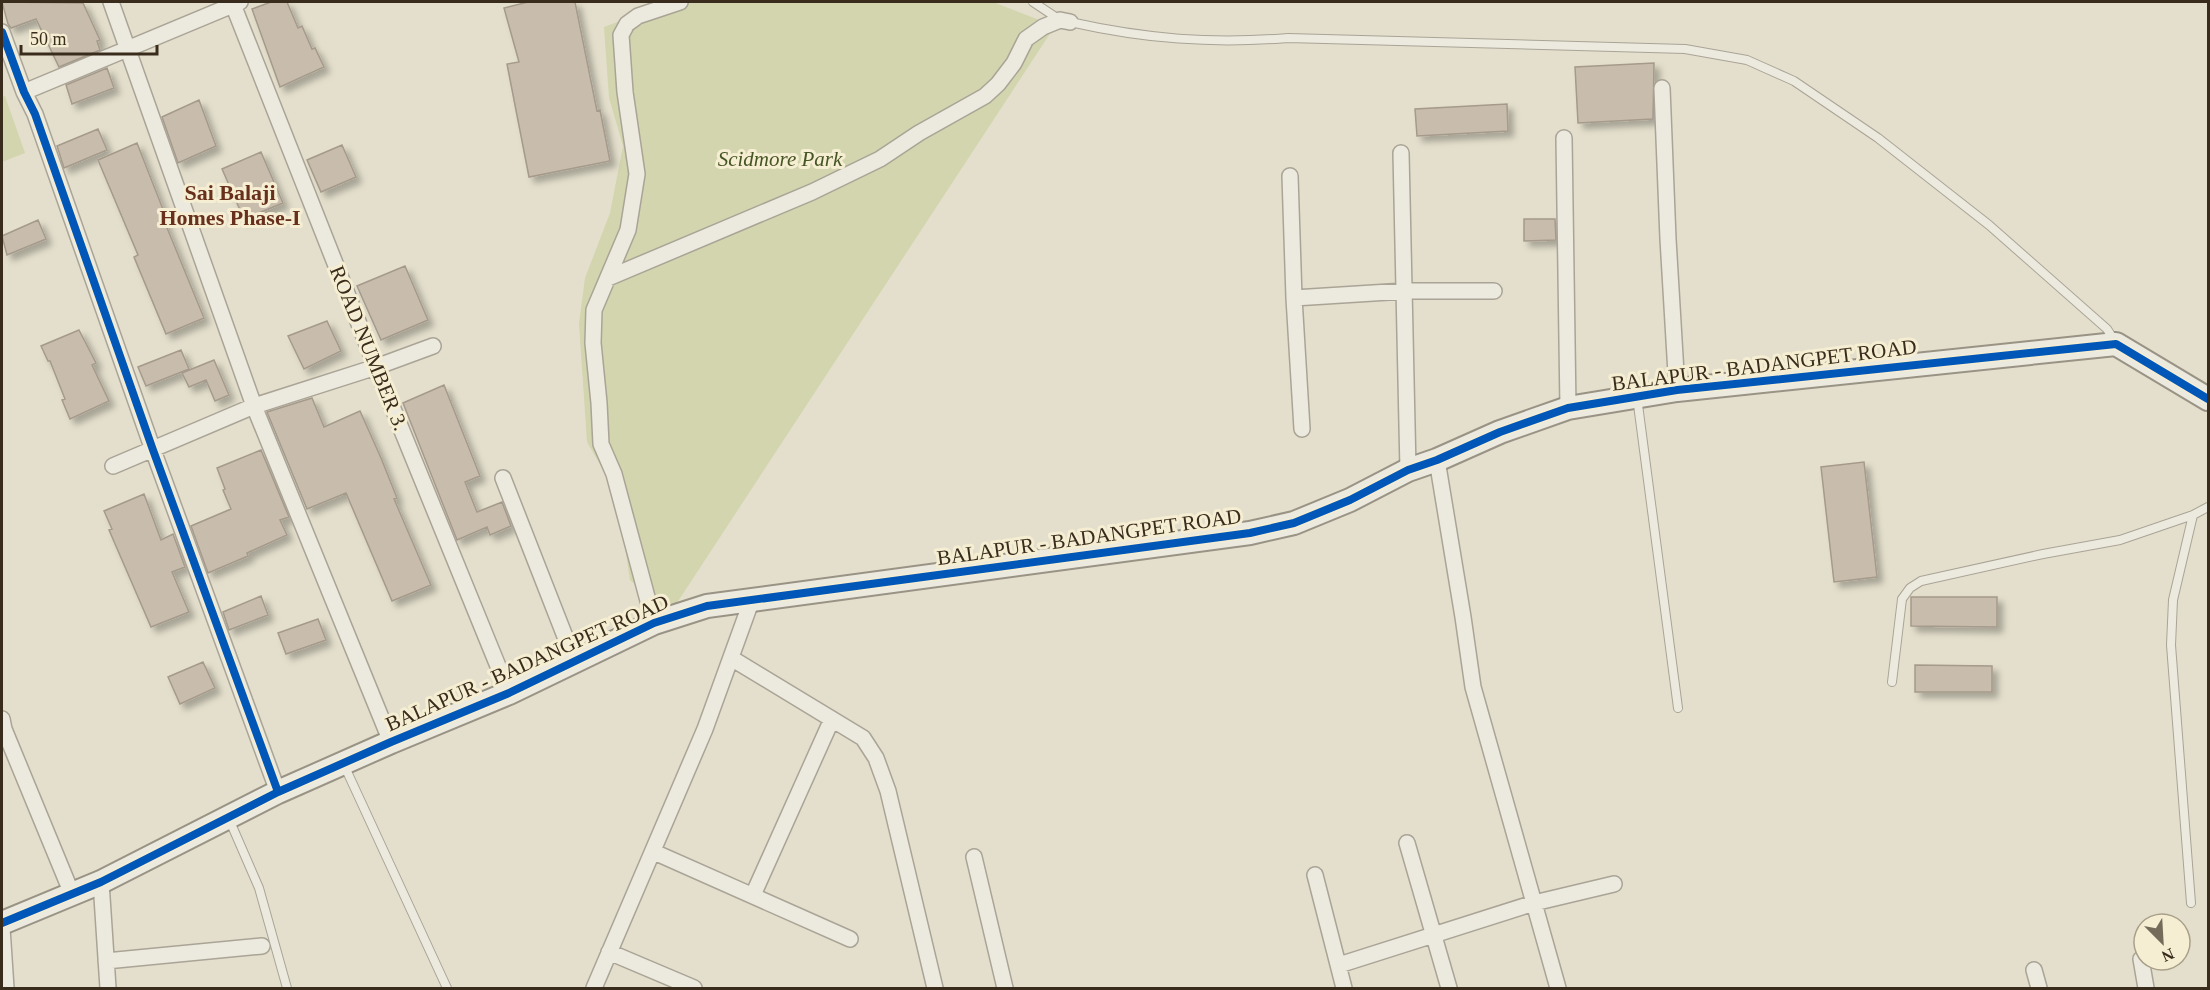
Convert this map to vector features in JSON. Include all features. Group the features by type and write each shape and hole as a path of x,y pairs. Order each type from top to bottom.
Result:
{"street":[{"path":"111,2 254,406 391,742"},
{"path":"24,93 235,2"},
{"name":"ROAD NUMBER 3.","path":"235,2 376,367 509,693"},
{"path":"654,623 614,474 601,444 593,343 594,310 628,230 637,174 625,92 621,35 627,24 638,16 680,2"},
{"path":"608,278 813,192 880,159 919,133 984,96 1014,63 1026,39 1043,27 1065,21"},
{"path":"2,32 24,93 35,114 153,450 278,792"},
{"path":"1662,87 1677,390"},
{"path":"1564,138 1568,408"},
{"path":"1401,153 1408,470"},
{"path":"1290,176 1302,429"},
{"path":"1294,298 1405,291 1494,291"},
{"path":"2116,344 2208,399"},
{"name":"BALAPUR - BADANGPET ROAD","path":"2,926 101,882 278,792 509,693 654,623 707,606 751,602 1250,534 1294,523 1350,500 1408,470 1437,460 1500,432 1568,408 1677,390 2116,344"},
{"path":"113,466 254,406 433,346"},
{"path":"1437,460 1473,687 1558,988"},
{"path":"503,478 575,662"},
{"path":"594,988 705,729 751,602"},
{"path":"731,658 863,738 876,758 888,791 935,988"},
{"path":"2,719 72,894"},
{"path":"753,895 832,719"},
{"path":"1407,843 1449,988"},
{"path":"654,852 850,939"},
{"path":"974,857 1005,988"},
{"path":"1315,875 1344,988"},
{"path":"101,882 108,988"},
{"path":"1339,965 1534,903 1614,885"},
{"path":"2,926 6,988"},
{"path":"106,961 262,946"},
{"path":"609,952 694,988"},
{"path":"2034,970 2039,988"},
{"path":"2143,972 2146,988"}],"lane":[{"path":"1033,2 1065,21 1143,36 1195,41 1242,42 1288,38 1674,49 1747,60 1794,81 1878,138 1989,225 2107,329 2116,344"},
{"path":"1637,396 1678,708"},
{"path":"1892,682 1902,599 1910,588 1921,581 2043,554 2120,540 2193,515 2208,507"},
{"path":"2191,903 2171,645 2173,600 2193,515"},
{"path":"343,763 447,988"},
{"path":"228,818 259,888 287,988"}],"green space":[{"name":"Scidmore Park","path":"671,2 993,2 1055,26 669,615 630,580 617,494 587,442 579,324 585,278 610,213 623,146 609,98 604,27"},
{"path":"5,96 25,153 2,162 2,97"}],"building":[{"path":"2,2 83,3 100,40 97,41 100,50 59,67 36,19 11,28"},
{"path":"271,2 287,2 298,28 302,26 312,49 315,48 324,67 280,87 252,9"},
{"path":"528,2 575,2 597,111 600,110 610,161 529,177 507,64 519,62 504,8"},
{"path":"1654,63 1653,119 1578,123 1575,67"},
{"path":"107,68 114,88 72,104 66,85"},
{"path":"199,100 216,146 178,163 162,117"},
{"path":"1507,104 1508,131 1417,136 1415,109"},
{"path":"98,129 107,150 64,168 57,146"},
{"path":"137,143 166,217 163,218 204,318 166,334 134,257 138,255 98,160"},
{"path":"342,145 356,177 321,192 307,160"},
{"path":"261,152 283,203 244,219 222,169"},
{"path":"1524,219 1555,219 1556,240 1524,241"},
{"path":"38,220 46,239 7,255 2,236"},
{"path":"405,266 428,320 381,340 357,286"},
{"path":"327,321 341,351 304,369 288,336"},
{"path":"79,330 96,363 92,365 109,401 70,419 50,361 41,346"},
{"path":"181,350 189,369 146,386 138,367"},
{"path":"214,360 229,395 215,401 206,380 189,387 182,373"},
{"path":"444,385 480,476 465,482 477,512 502,502 511,526 490,535 487,527 457,540 403,403"},
{"path":"312,398 324,427 360,411 431,585 392,601 346,493 307,509 267,412"},
{"path":"261,450 289,517 280,520 287,535 247,553 248,556 208,573 191,526 231,509 217,468"},
{"path":"1864,462 1877,577 1834,582 1821,467"},
{"path":"144,494 161,540 173,534 185,567 172,572 189,612 151,627 109,530 112,529 104,511"},
{"path":"261,596 268,615 229,630 223,612"},
{"path":"1911,597 1997,597 1997,627 1911,626"},
{"path":"318,619 326,640 286,654 278,633"},
{"path":"203,662 215,688 180,704 168,677"},
{"path":"1915,665 1992,666 1992,692 1915,692"}],"cycle path":[{"path":"2,32 24,92 35,114 153,450 278,792"},
{"path":"2,923 101,882 278,792 509,693 654,623 707,606 1250,533 1294,523 1350,500 1408,470 1437,460 1500,432 1568,408 1677,390 2116,344 2208,399"}],"district":[{"name":"Sai Balaji Homes Phase-I","path":"230,204"}]}
